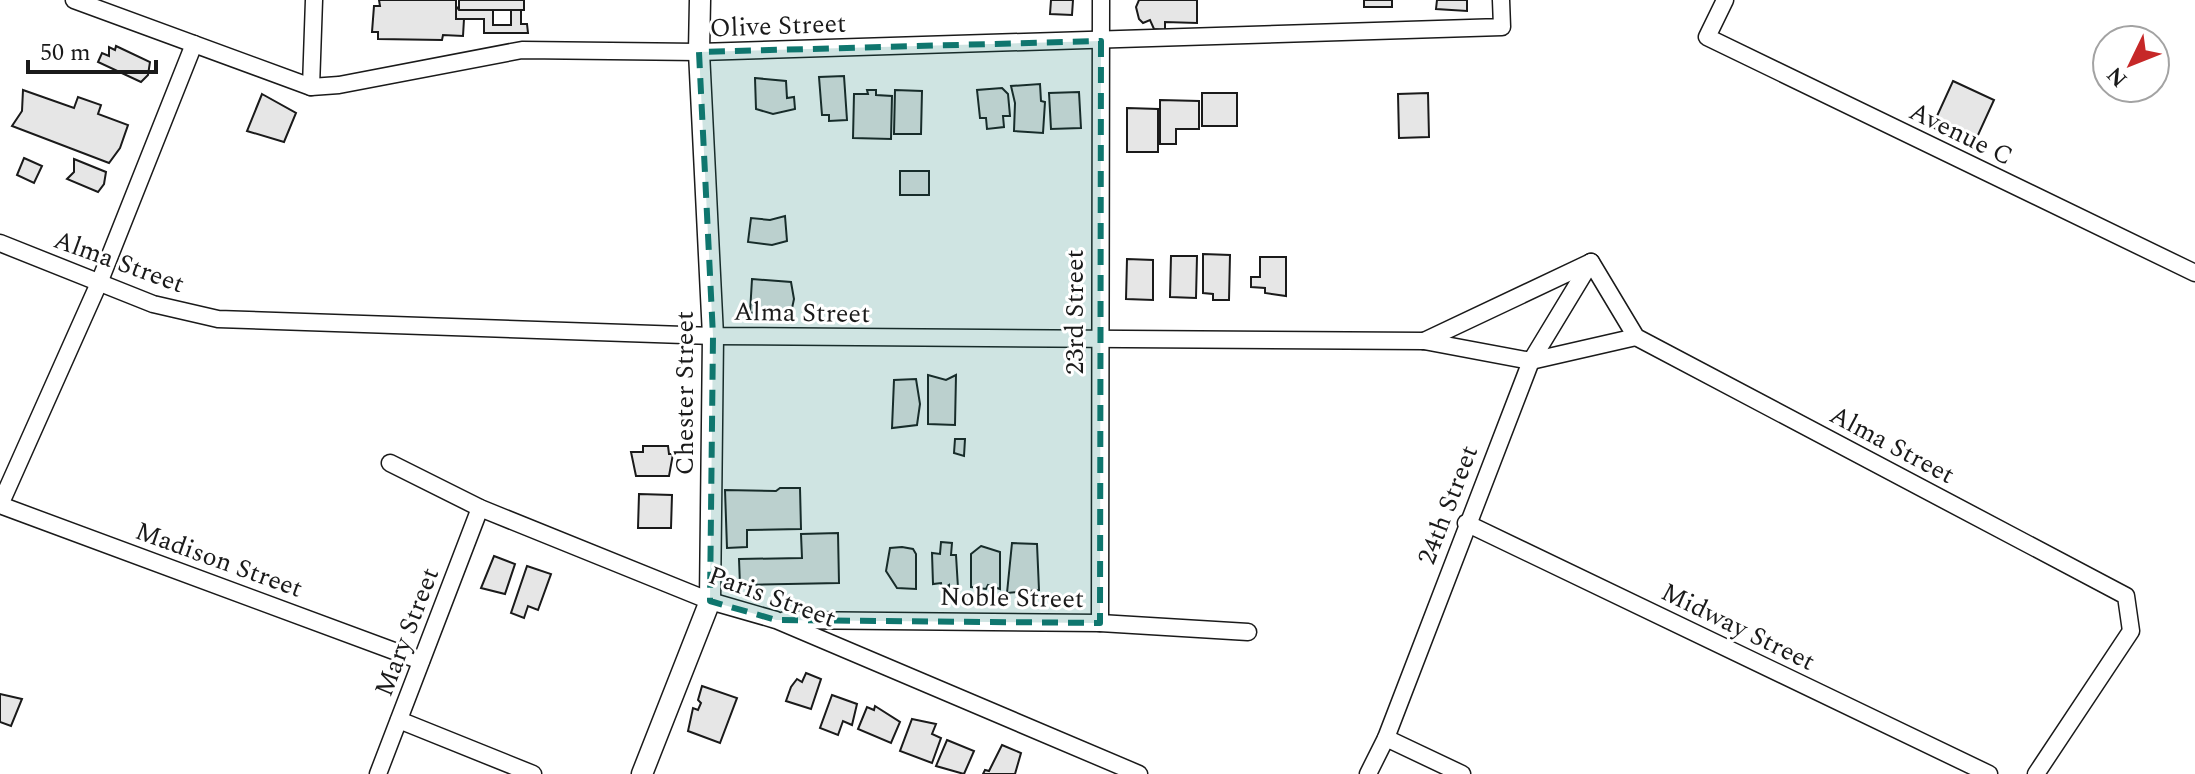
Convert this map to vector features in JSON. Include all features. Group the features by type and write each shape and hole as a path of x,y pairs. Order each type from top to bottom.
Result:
{"street":[{"name":"Olive Street","path":"74,0 311,87 339,85 522,50 699,52 1502,27 1501,0"},
{"path":"311,87 314,0"},
{"name":"Chester Street","path":"642,774 710,601 713,336 699,52 700,0"},
{"name":"23rd Street","path":"1100,623 1101,0"},
{"name":"Avenue C","path":"1725,0 1707,37 2195,273"},
{"path":"0,505 99,283 194,44"},
{"name":"Alma Street","path":"0,243 153,304 218,319 713,336 1424,341 1531,361 1636,337 2126,596 2131,631 2036,774"},
{"path":"1591,262 1636,337"},
{"name":"Alma Street","path":"1424,341 1591,262"},
{"name":"24th Street","path":"1368,774 1386,738 1466,523 1531,361 1591,262"},
{"name":"Paris Street","path":"390,463 480,508 710,601 776,620 1139,774"},
{"name":"Madison Street","path":"0,505 421,661"},
{"name":"Mary Street","path":"378,774 480,508"},
{"name":"Midway Street","path":"1466,523 1989,774"},
{"name":"Noble Street","path":"776,620 1100,623 1248,632"},
{"path":"399,720 533,774"},
{"path":"1386,738 1462,774"}],"highlighted area":[{"path":"1101,41 1100,623 776,620 710,601 713,336 699,52"}],"building":[{"path":"379,0 456,0 456,19 464,19 463,36 443,35 442,40 378,39 378,32 372,32 374,6 380,6"},
{"path":"459,0 524,0 524,10 459,10"},
{"path":"1051,0 1073,0 1072,15 1050,14"},
{"path":"1139,0 1197,0 1197,23 1165,22 1165,30 1154,29 1150,20 1143,23 1139,19 1136,7"},
{"path":"1364,0 1392,0 1392,7 1364,7"},
{"path":"1437,0 1467,0 1467,11 1436,9"},
{"path":"456,6 459,10 493,10 493,25 511,25 511,10 521,10 521,24 527,24 528,33 484,33 484,19 456,19"},
{"path":"116,46 150,62 148,75 141,82 98,62 102,53 109,56 109,47 115,50"},
{"path":"844,76 847,120 829,121 829,115 822,115 819,77"},
{"path":"755,78 786,81 787,98 794,97 795,109 773,114 756,109"},
{"path":"1953,81 1994,100 1973,146 1932,127"},
{"path":"1040,84 1041,101 1045,102 1043,133 1014,131 1015,103 1011,86"},
{"path":"1002,88 1008,94 1010,116 1003,116 1004,127 987,129 986,118 980,118 977,90"},
{"path":"23,90 74,108 78,97 101,105 98,114 128,125 120,148 109,163 12,126 22,111"},
{"path":"867,90 876,90 876,95 892,96 891,139 853,138 854,94 868,94"},
{"path":"895,90 922,91 921,134 894,134"},
{"path":"1079,92 1081,128 1051,129 1049,93"},
{"path":"1202,93 1237,93 1237,126 1202,126"},
{"path":"1428,93 1429,137 1399,138 1398,94"},
{"path":"262,94 296,113 284,142 247,131"},
{"path":"1160,100 1199,101 1199,129 1176,129 1176,144 1160,144"},
{"path":"1127,108 1158,109 1158,152 1127,152"},
{"path":"24,158 42,166 34,183 17,175"},
{"path":"74,159 106,172 104,184 98,192 67,179 74,172"},
{"path":"900,171 929,171 929,195 900,195"},
{"path":"785,216 787,241 772,245 748,242 751,218 770,220"},
{"path":"1203,254 1230,255 1229,300 1213,300 1213,294 1203,293"},
{"path":"1171,256 1197,256 1196,298 1170,297"},
{"path":"1260,257 1286,257 1286,296 1265,293 1265,288 1251,287 1251,277 1260,277"},
{"path":"1127,259 1153,260 1153,300 1126,299"},
{"path":"752,279 791,282 794,299 791,313 776,309 750,313"},
{"path":"928,375 946,380 956,375 955,425 928,424"},
{"path":"916,379 920,404 917,425 892,428 894,380"},
{"path":"955,439 965,439 964,456 954,453"},
{"path":"643,446 668,446 669,454 673,454 669,476 636,476 631,452 643,452"},
{"path":"780,488 800,488 801,529 747,530 747,547 727,548 725,490 776,491"},
{"path":"639,494 672,495 671,528 638,528"},
{"path":"838,533 839,583 740,585 739,559 802,558 801,534"},
{"path":"941,542 952,543 951,555 956,555 958,588 949,589 949,585 942,589 941,583 933,584 932,553 940,554"},
{"path":"1012,543 1037,544 1039,590 1007,593"},
{"path":"981,546 1000,552 1000,589 988,585 986,589 971,587 971,554"},
{"path":"890,548 913,549 916,554 916,589 897,588 886,571"},
{"path":"494,556 515,564 505,594 481,588"},
{"path":"527,566 551,574 538,610 528,606 524,618 511,613"},
{"path":"806,673 821,679 811,709 786,701 791,687 797,679 802,682"},
{"path":"702,686 737,698 720,743 688,731 693,708 698,710 701,703 698,700"},
{"path":"0,694 22,699 11,726 0,722"},
{"path":"832,695 857,704 852,725 843,721 838,735 820,728"},
{"path":"875,706 900,722 891,743 858,729 867,707 874,710"},
{"path":"912,719 936,724 932,734 941,738 932,763 900,751"},
{"path":"947,740 974,751 964,774 936,766"},
{"path":"1002,745 1021,753 1015,774 983,774 985,770 989,771"}]}
